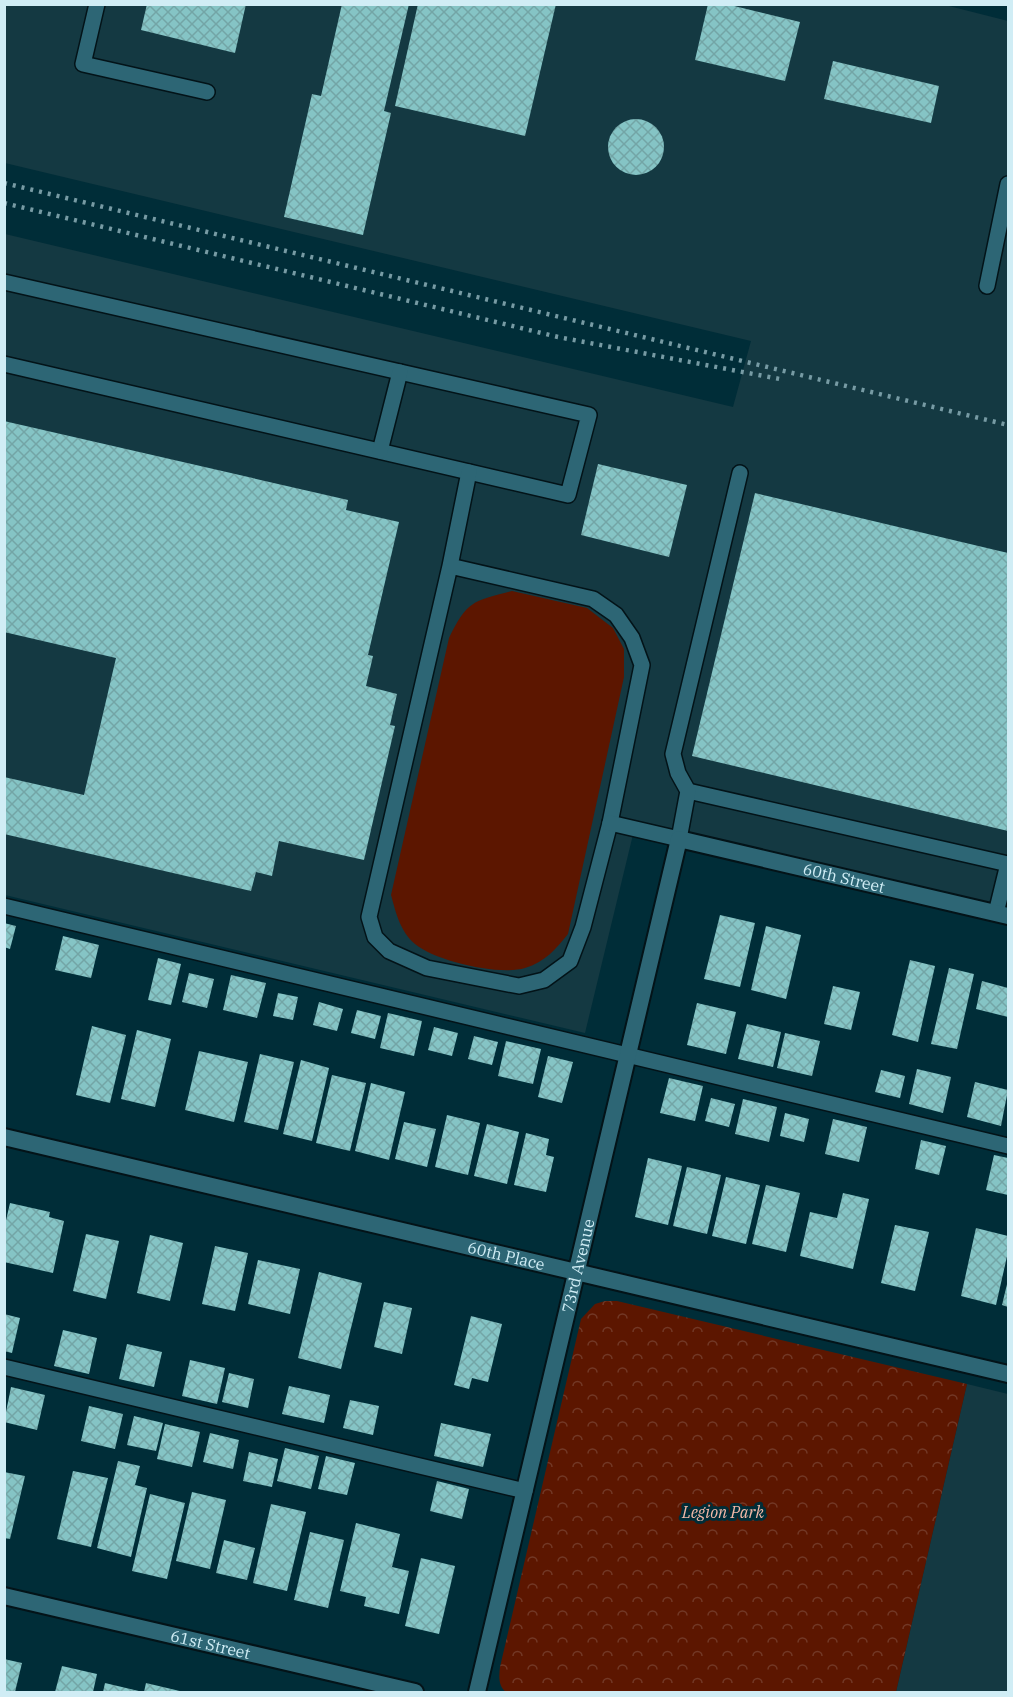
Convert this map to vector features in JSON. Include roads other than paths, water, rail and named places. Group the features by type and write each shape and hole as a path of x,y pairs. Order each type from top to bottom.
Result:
{"street":[{"name":"60th Street","path":"679,839 1002,915"},
{"name":"73rd Avenue","path":"477,1692 679,839"},
{"name":"60th Place","path":"4,1137 1008,1374"},
{"name":"61st Street","path":"4,1596 415,1692"}],"lane":[{"path":"98,4 83,64 207,92"},
{"path":"987,286 1008,184"},
{"path":"4,282 589,415 568,495 4,364"},
{"path":"380,451 400,372"},
{"path":"450,566 593,599 616,615 633,638 642,664 610,823 584,927 570,960 544,980 519,986 427,968 389,951 375,937 369,917 450,566 469,472"},
{"path":"610,823 679,839 688,791 678,773 673,754 740,473"},
{"path":"688,791 1008,864 1002,915"},
{"path":"4,906 1008,1146"},
{"path":"4,1367 525,1491"}],"railway":[{"path":"4,183 1008,425"},
{"path":"4,203 558,337 785,380"}],"park label":[{"name":"Legion Park","path":"723,1512"}]}
